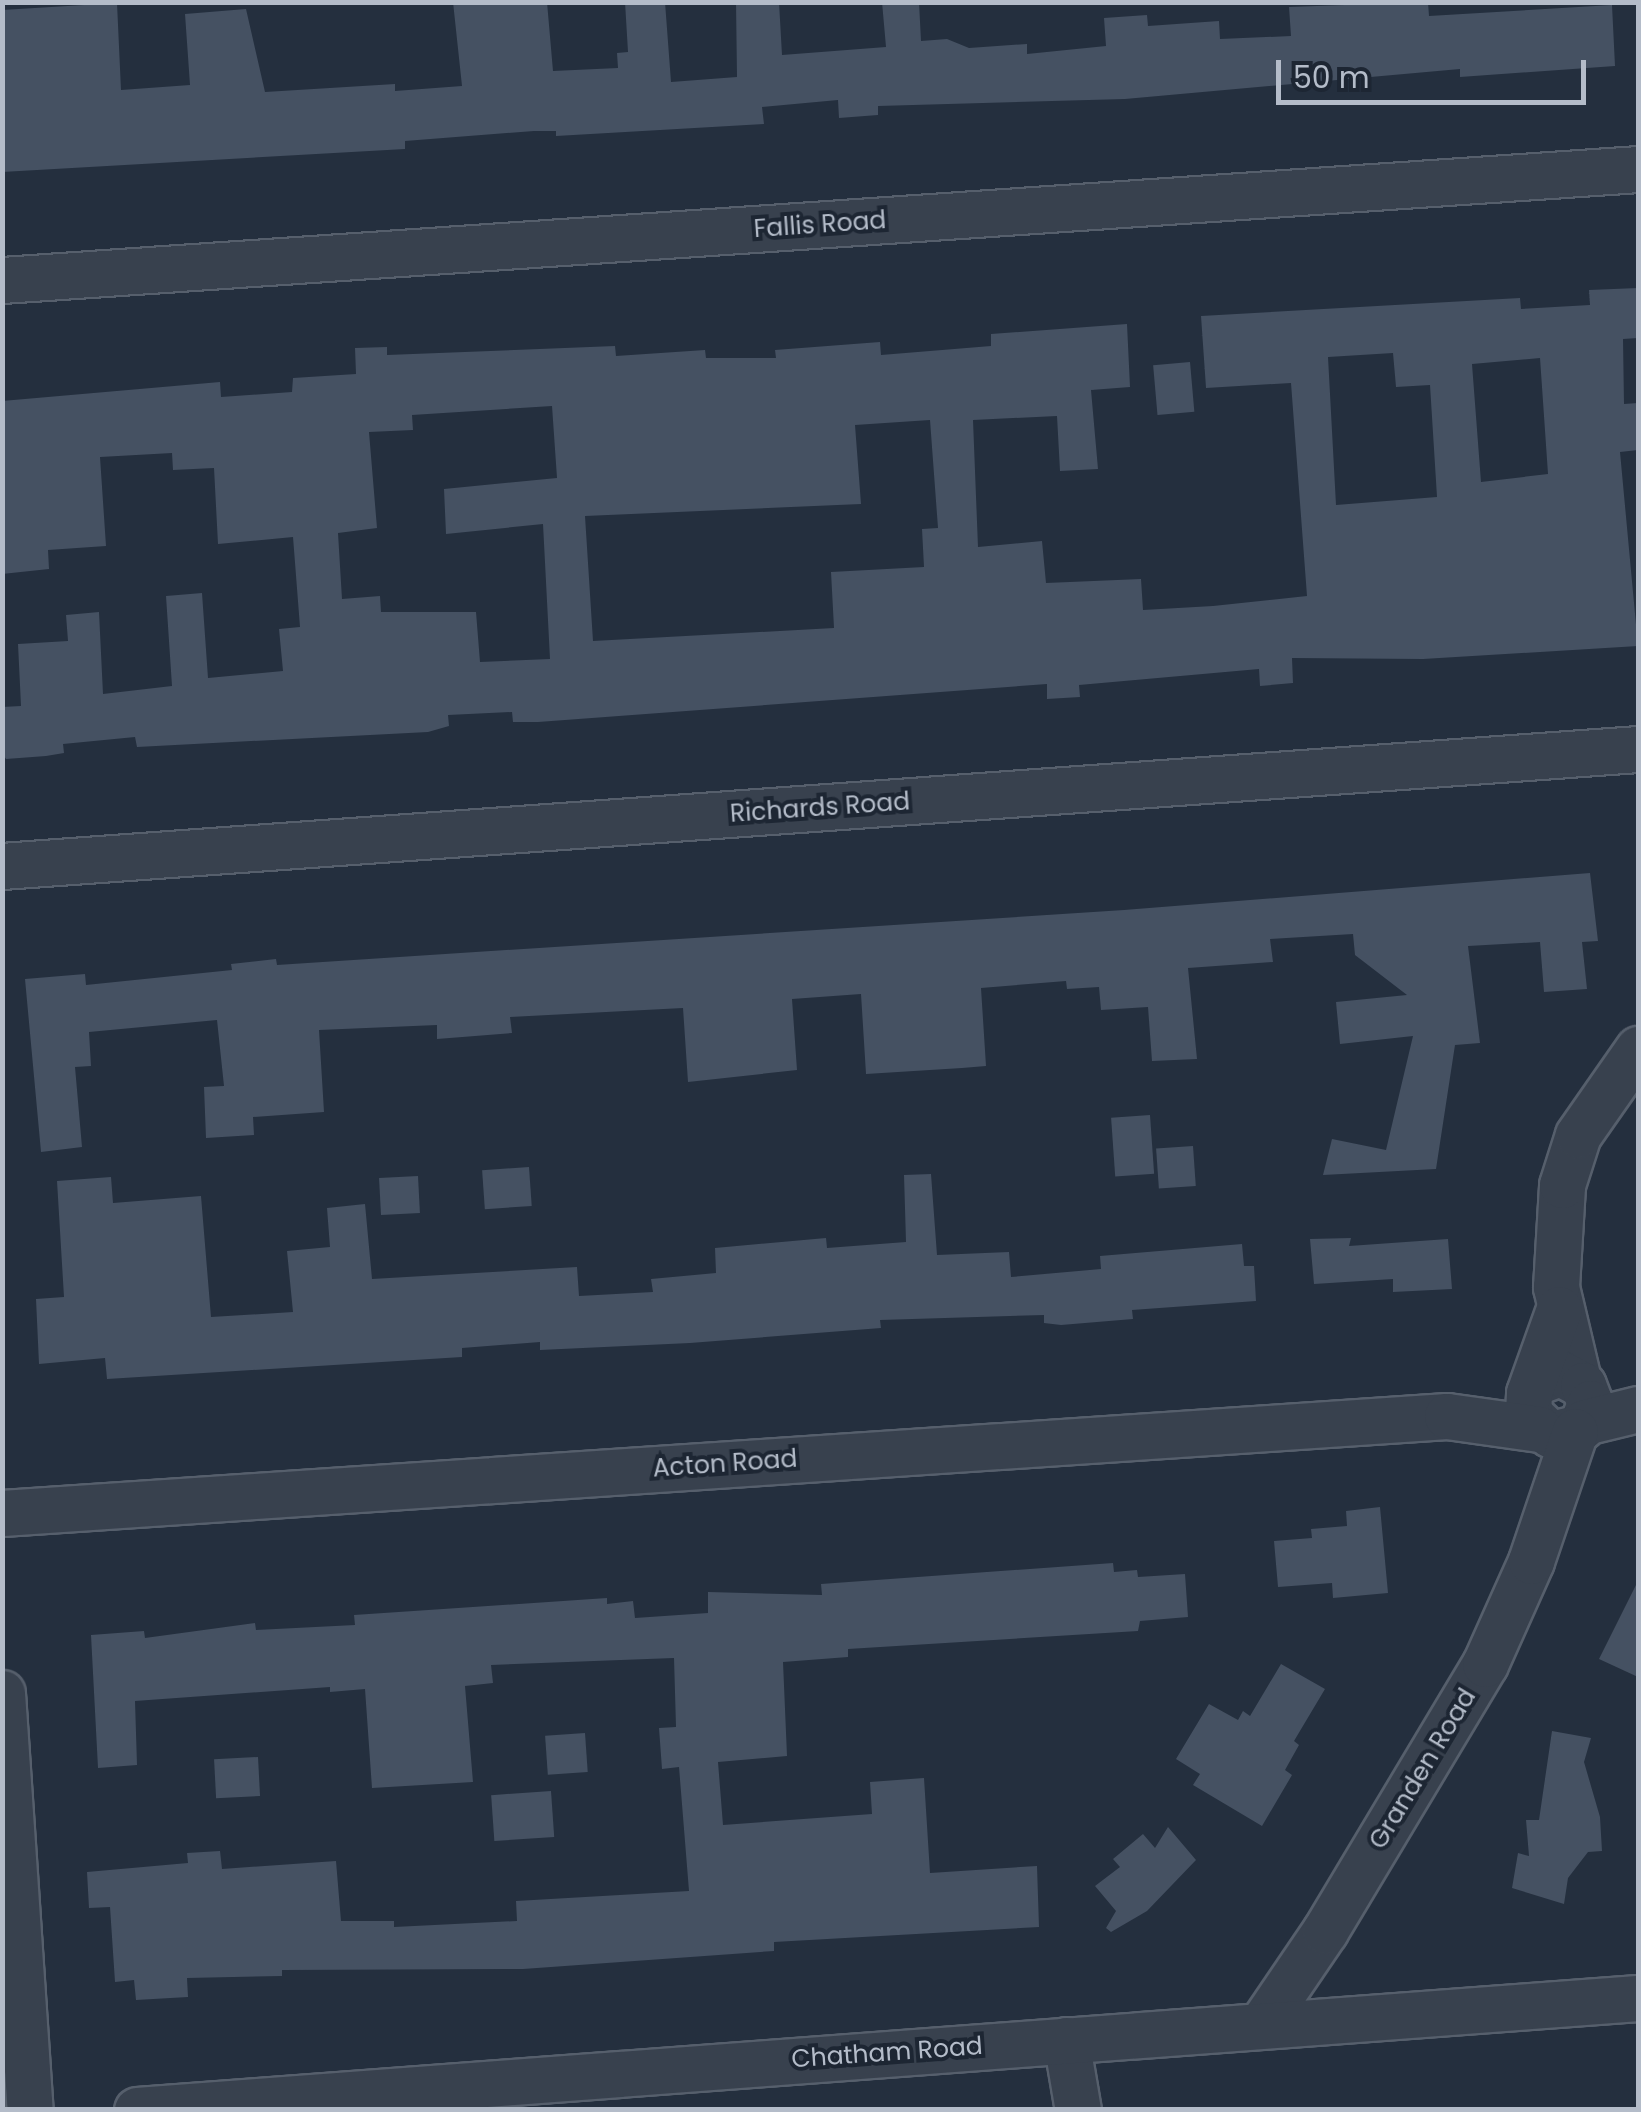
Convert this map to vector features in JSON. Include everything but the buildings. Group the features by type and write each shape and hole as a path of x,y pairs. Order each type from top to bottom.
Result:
{"street":[{"name":"Fallis Road","path":"2,280 1638,169"},
{"name":"Richards Road","path":"2,866 1638,750"},
{"name":"Granden Road","path":"1261,2026 1325,1931 1485,1664 1532,1561 1550,1495 1559,1406 1558,1214 1569,1158 1596,1105 1638,1049"},
{"name":"Acton Road","path":"2,1512 1447,1416 1559,1406 1638,1390"},
{"name":"Acton Road","path":"1559,1406 1638,1409"},
{"path":"2,1693 30,2110"},
{"name":"Chatham Road","path":"136,2110 1638,1998"},
{"path":"1066,2040 1078,2110"}]}
